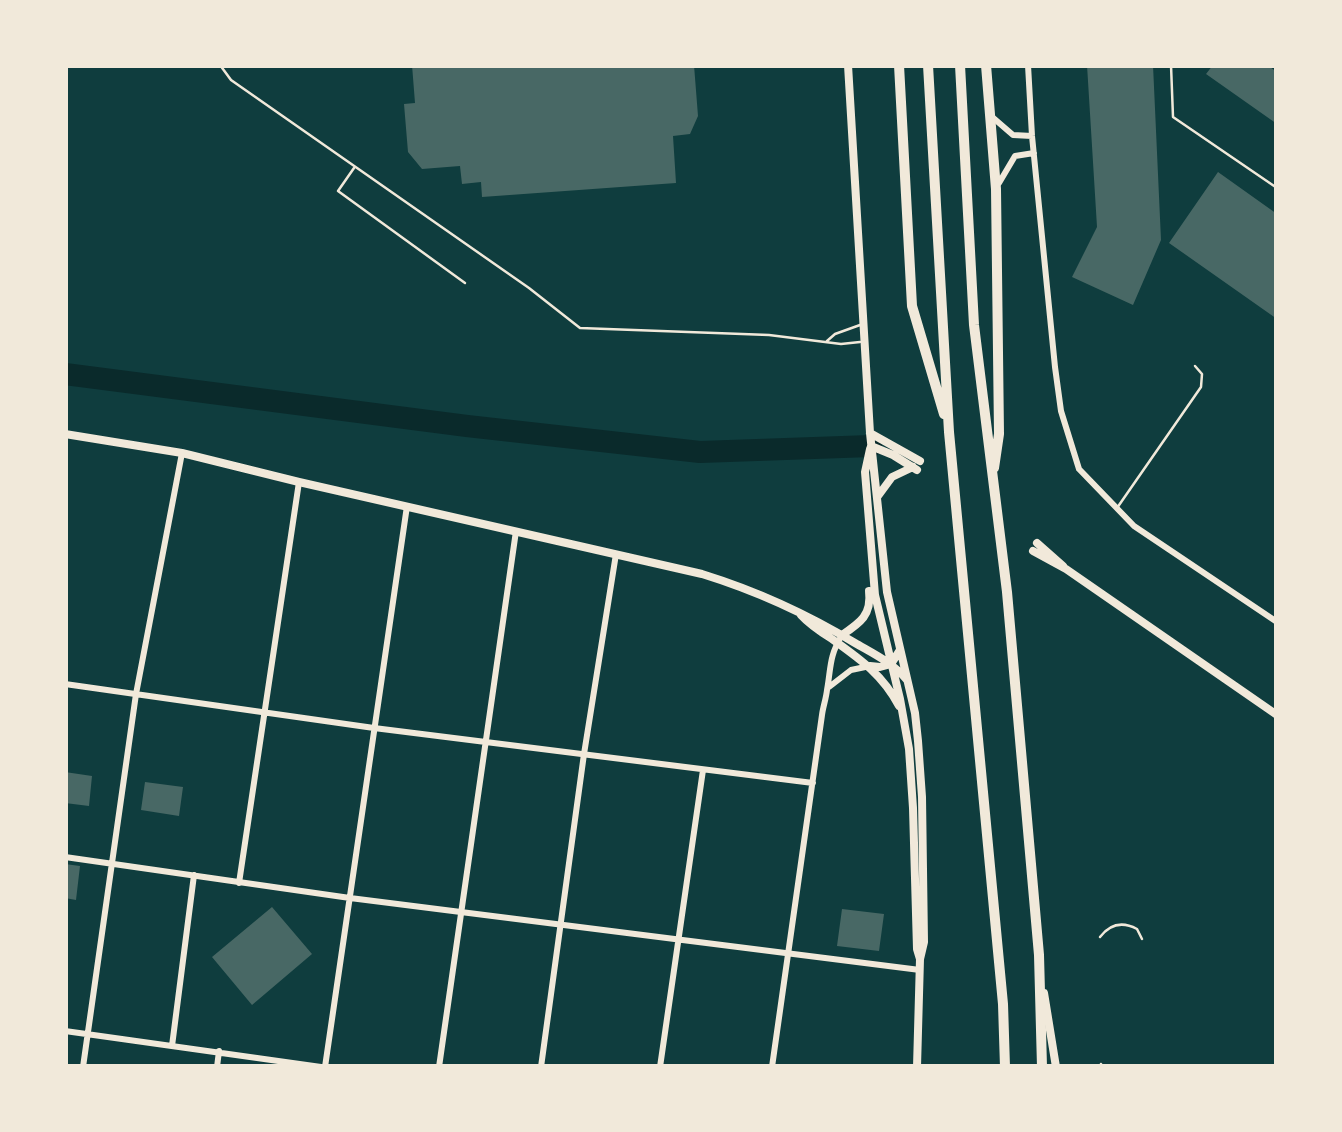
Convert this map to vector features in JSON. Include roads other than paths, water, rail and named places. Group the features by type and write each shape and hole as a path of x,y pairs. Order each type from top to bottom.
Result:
{"highway":[{"path":"898,65 912,306 949,432"},
{"path":"928,65 949,432 1004,1004 1005,1067"},
{"path":"960,65 974,325 1007,592 1038,955 1042,1067"},
{"path":"986,65 996,189 999,434 992,484"}],"street":[{"path":"848,65 871,446 884,572 915,713 922,784 924,946 920,959"},
{"path":"1028,65 1060,411 1079,469 1134,526 1277,622"},
{"path":"989,114 1013,135 1032,136"},
{"path":"996,189 1015,156 1034,153"},
{"path":"65,434 182,453 735,584 814,619 840,639 890,689 904,717"},
{"path":"870,434 917,466"},
{"path":"871,446 917,466"},
{"path":"871,446 866,472 872,577 904,717 912,779 920,959 917,1067"},
{"path":"84,1067 136,694 182,453"},
{"path":"878,496 892,477 917,466"},
{"path":"239,882 299,482"},
{"path":"65,1031 323,1067 406,506"},
{"path":"440,1067 516,530"},
{"path":"1035,547 1277,714"},
{"path":"541,1067 616,554"},
{"path":"772,1067 828,671 840,639 865,618 872,577"},
{"path":"840,639 891,664 907,681"},
{"path":"828,688 842,675 891,664 900,650"},
{"path":"65,684 374,728 813,782"},
{"path":"660,1067 703,770"},
{"path":"65,857 461,913 920,970"},
{"path":"172,1046 194,875"},
{"path":"1038,955 1056,1067"},
{"path":"217,1067 219,1051"}],"lane":[{"path":"220,65 231,80 580,328 768,336 841,344 864,342"},
{"path":"1172,65 1174,117 1277,188"},
{"path":"355,167 338,191 466,283"},
{"path":"826,342 834,334 863,324"},
{"path":"1116,509 1201,388 1202,374 1195,366"},
{"path":"1100,937 1107,928 1122,924 1137,930 1142,938"}],"waterway":[{"path":"65,374 700,452 871,446"}]}
